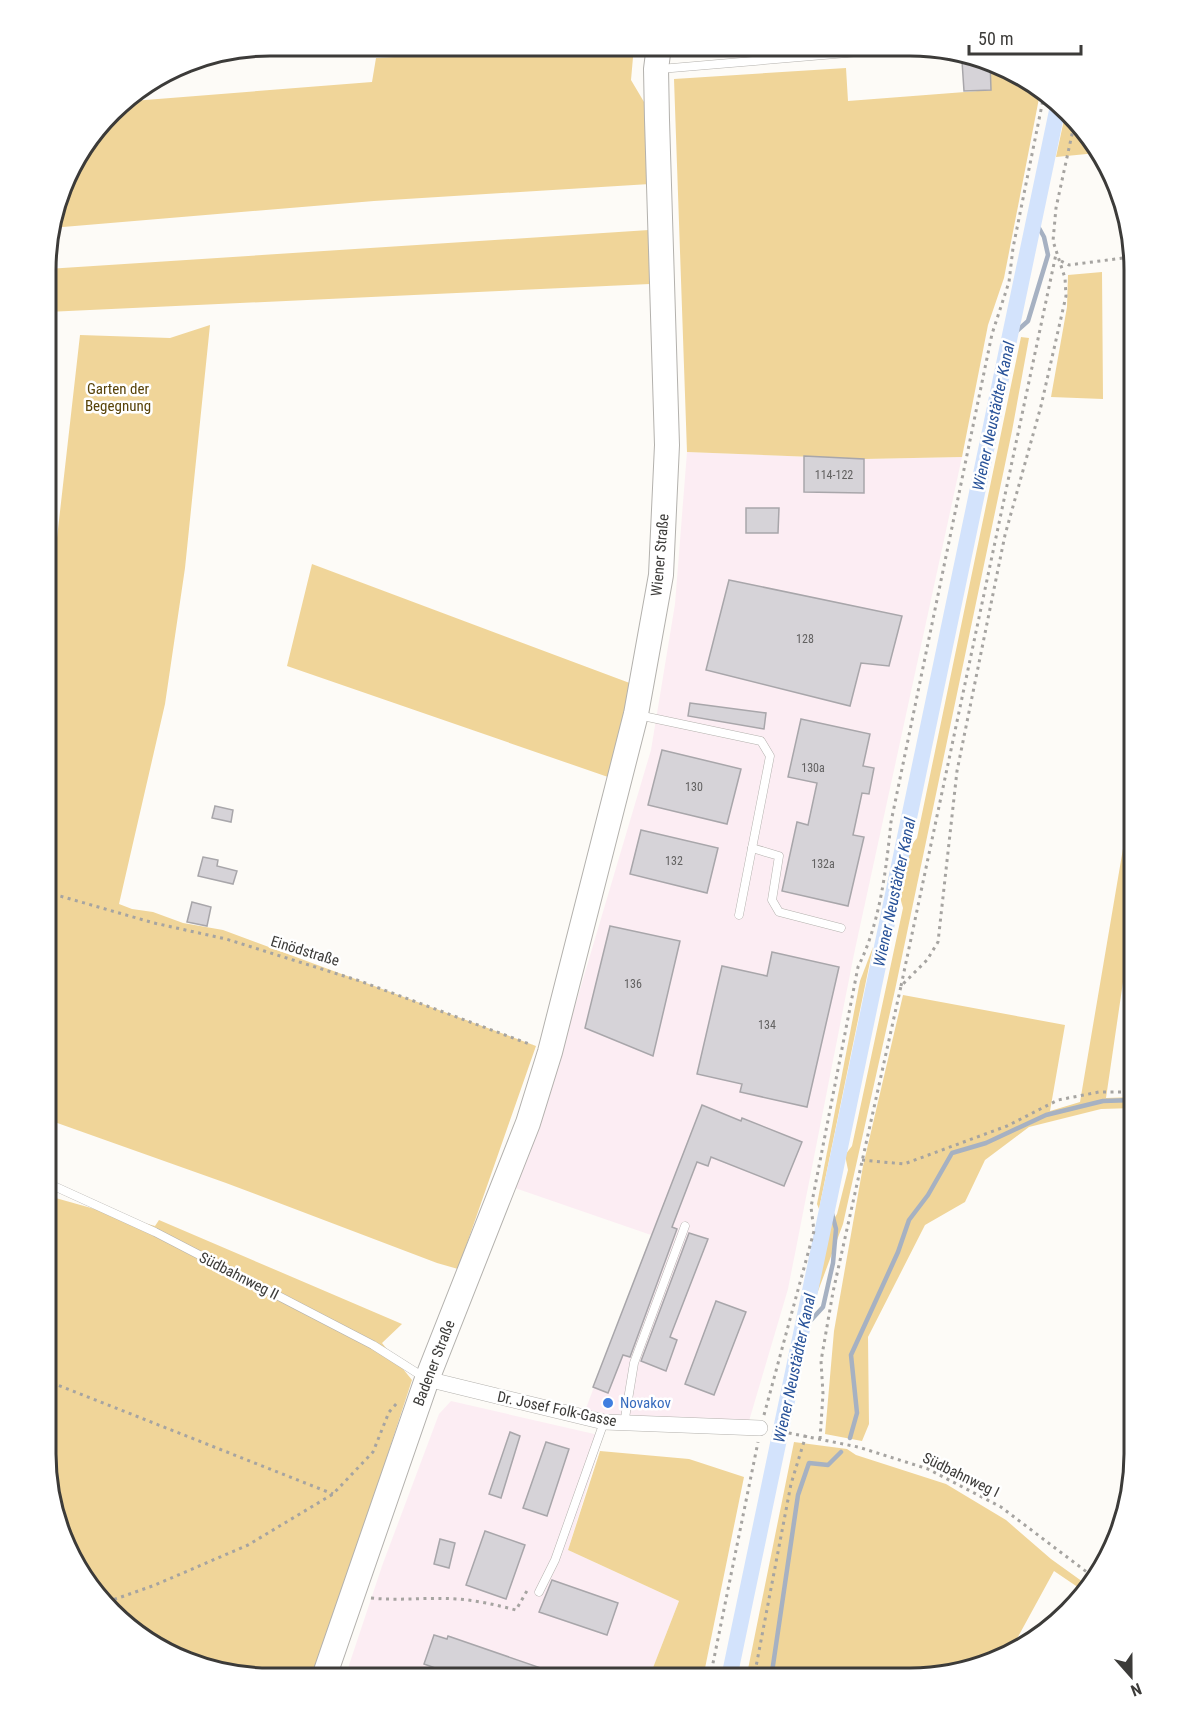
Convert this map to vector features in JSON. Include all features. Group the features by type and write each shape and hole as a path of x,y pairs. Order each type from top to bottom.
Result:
{"main road":[{"name":"Wiener Straße","path":"550,1052 636,714 661,575 667,445 658,58"},
{"name":"Badener Straße","path":"327,1668 428,1379 528,1123 550,1052"}],"street":[{"name":"Dr. Josef Folk-Gasse","path":"428,1379 604,1422 760,1428"}],"lane":[{"path":"658,58 705,56"},
{"path":"636,714 761,741 770,756 739,915"},
{"path":"752,848 779,856 772,900 779,912 841,928"},
{"name":"Südbahnweg II","path":"56,1187 154,1232 300,1307 373,1345 428,1379"},
{"path":"624,1424 634,1363 685,1226"},
{"path":"539,1592 555,1560 604,1422"}],"path":[{"path":"712,1668 760,1428 814,1231 811,1207 858,967 870,945 886,870 891,822 992,334 1009,282 1013,248 1043,102"},
{"path":"901,986 927,960 938,942 957,771 1005,536 1041,405 1066,296 1061,261 1056,254 1053,241 1056,208 1073,131"},
{"path":"820,1438 823,1394 821,1361 833,1292 901,986 1056,254"},
{"path":"1061,261 1069,265 1123,258"},
{"name":"Einödstraße","path":"56,895 154,923 226,939 349,977 550,1052"},
{"path":"861,1160 904,1164 1006,1126 1058,1100 1099,1092 1124,1092"},
{"path":"56,1384 333,1494"},
{"path":"113,1600 155,1585 248,1545 333,1494 373,1452 389,1412 403,1394"},
{"name":"Südbahnweg I","path":"760,1428 797,1433 858,1447 928,1469 1001,1507 1088,1573"},
{"path":"756,1668 791,1484 806,1435"},
{"path":"352,1596 404,1600 456,1599 484,1602 516,1610 527,1588 539,1592"}],"shaded area":[{"path":"687,452 864,459 962,457 854,954 788,1289 749,1421 615,1417 585,1411 651,1235 512,1187 565,1040 651,750 675,604"},
{"path":"451,1401 603,1436 568,1550 679,1601 653,1668 348,1668 382,1566 439,1414"}],"green space":[{"path":"633,56 631,80 647,107 650,184 374,201 60,227 72,187 91,150 118,118 138,101 372,82 376,58"},
{"path":"846,68 848,101 991,90 990,71 1017,84 1039,99 1004,278 988,325 962,457 864,459 687,452 674,79"},
{"path":"1064,121 1090,154 1056,157"},
{"path":"649,230 650,284 56,312 56,268"},
{"path":"1102,272 1103,399 1051,397 1067,307 1068,275"},
{"name":"Garten der Begegnung","path":"210,325 185,568 165,704 119,904 132,909 153,912 183,923 223,930 536,1046 458,1269 56,1123 56,547 80,335 170,338"},
{"path":"1021,337 1029,338 1012,431 895,990 843,1224 814,1302 827,1230 837,1214 848,1170 845,1155 852,1146 903,908 898,890 905,853 917,838"},
{"path":"312,564 635,685 608,777 287,666"},
{"path":"1124,843 1124,975 1106,1098 1124,1097 1124,1108 1101,1109 1029,1127 985,1160 965,1202 925,1225 868,1337 869,1424 862,1441 825,1434 834,1331 863,1166 903,995 1065,1025 1050,1111 1080,1102"},
{"path":"873,947 819,1209 817,1204 860,981"},
{"path":"56,1198 155,1226 159,1220 402,1324 382,1343 412,1380 318,1668 241,1667 200,1657 162,1640 118,1606 91,1574 72,1537 63,1510 56,1469"},
{"path":"794,1442 847,1449 856,1455 946,1484 1006,1520 1051,1559 1082,1581 1077,1587 1054,1571 1016,1640 965,1661 924,1668 748,1668"},
{"path":"600,1451 689,1459 744,1477 705,1668 653,1668 679,1601 568,1550"}],"building":[{"path":"962,62 990,71 991,90 964,91"},
{"path":"804,456 864,459 864,493 804,492"},
{"path":"746,508 779,508 778,533 746,533"},
{"path":"729,580 902,616 889,666 861,663 850,706 706,670"},
{"path":"690,703 766,713 764,729 688,716"},
{"path":"801,719 870,734 863,766 874,768 869,794 862,793 853,835 864,837 848,906 782,891 797,822 808,825 817,783 788,777"},
{"path":"662,750 741,769 727,824 648,805"},
{"path":"215,806 233,810 231,822 212,818"},
{"path":"641,830 718,848 707,893 630,874"},
{"path":"203,857 218,860 217,866 237,871 233,884 198,876"},
{"path":"192,902 211,907 207,926 187,922"},
{"path":"610,926 680,941 653,1056 585,1028"},
{"path":"772,952 839,967 807,1107 740,1092 742,1084 697,1074 722,966 767,976"},
{"path":"702,1105 802,1142 784,1186 711,1157 708,1166 697,1162 672,1227 677,1229 630,1357 623,1355 608,1393 593,1387"},
{"path":"689,1233 708,1239 670,1337 677,1340 666,1371 641,1361"},
{"path":"716,1301 746,1312 714,1395 685,1384"},
{"path":"510,1432 520,1436 501,1498 489,1494"},
{"path":"546,1442 569,1449 547,1516 523,1508"},
{"path":"485,1531 525,1545 506,1599 466,1585"},
{"path":"440,1539 455,1543 449,1568 434,1564"},
{"path":"552,1580 618,1603 607,1635 539,1612"},
{"path":"434,1635 447,1639 448,1636 541,1668 435,1668 424,1664"}],"waterway":[{"name":"Wiener Neustädter Kanal","path":"731,1668 1056,114"},
{"path":"1009,338 1028,321 1048,255 1044,237 1034,219"},
{"path":"850,1438 857,1413 851,1355 898,1252 909,1220 928,1195 952,1153 986,1143 1046,1115 1103,1101 1124,1100"},
{"path":"802,1330 823,1307 833,1263 836,1229 829,1202"},
{"path":"773,1668 798,1495 809,1463 828,1465 841,1452"}],"place":[{"name":"Novakov","path":"608,1403"}]}
